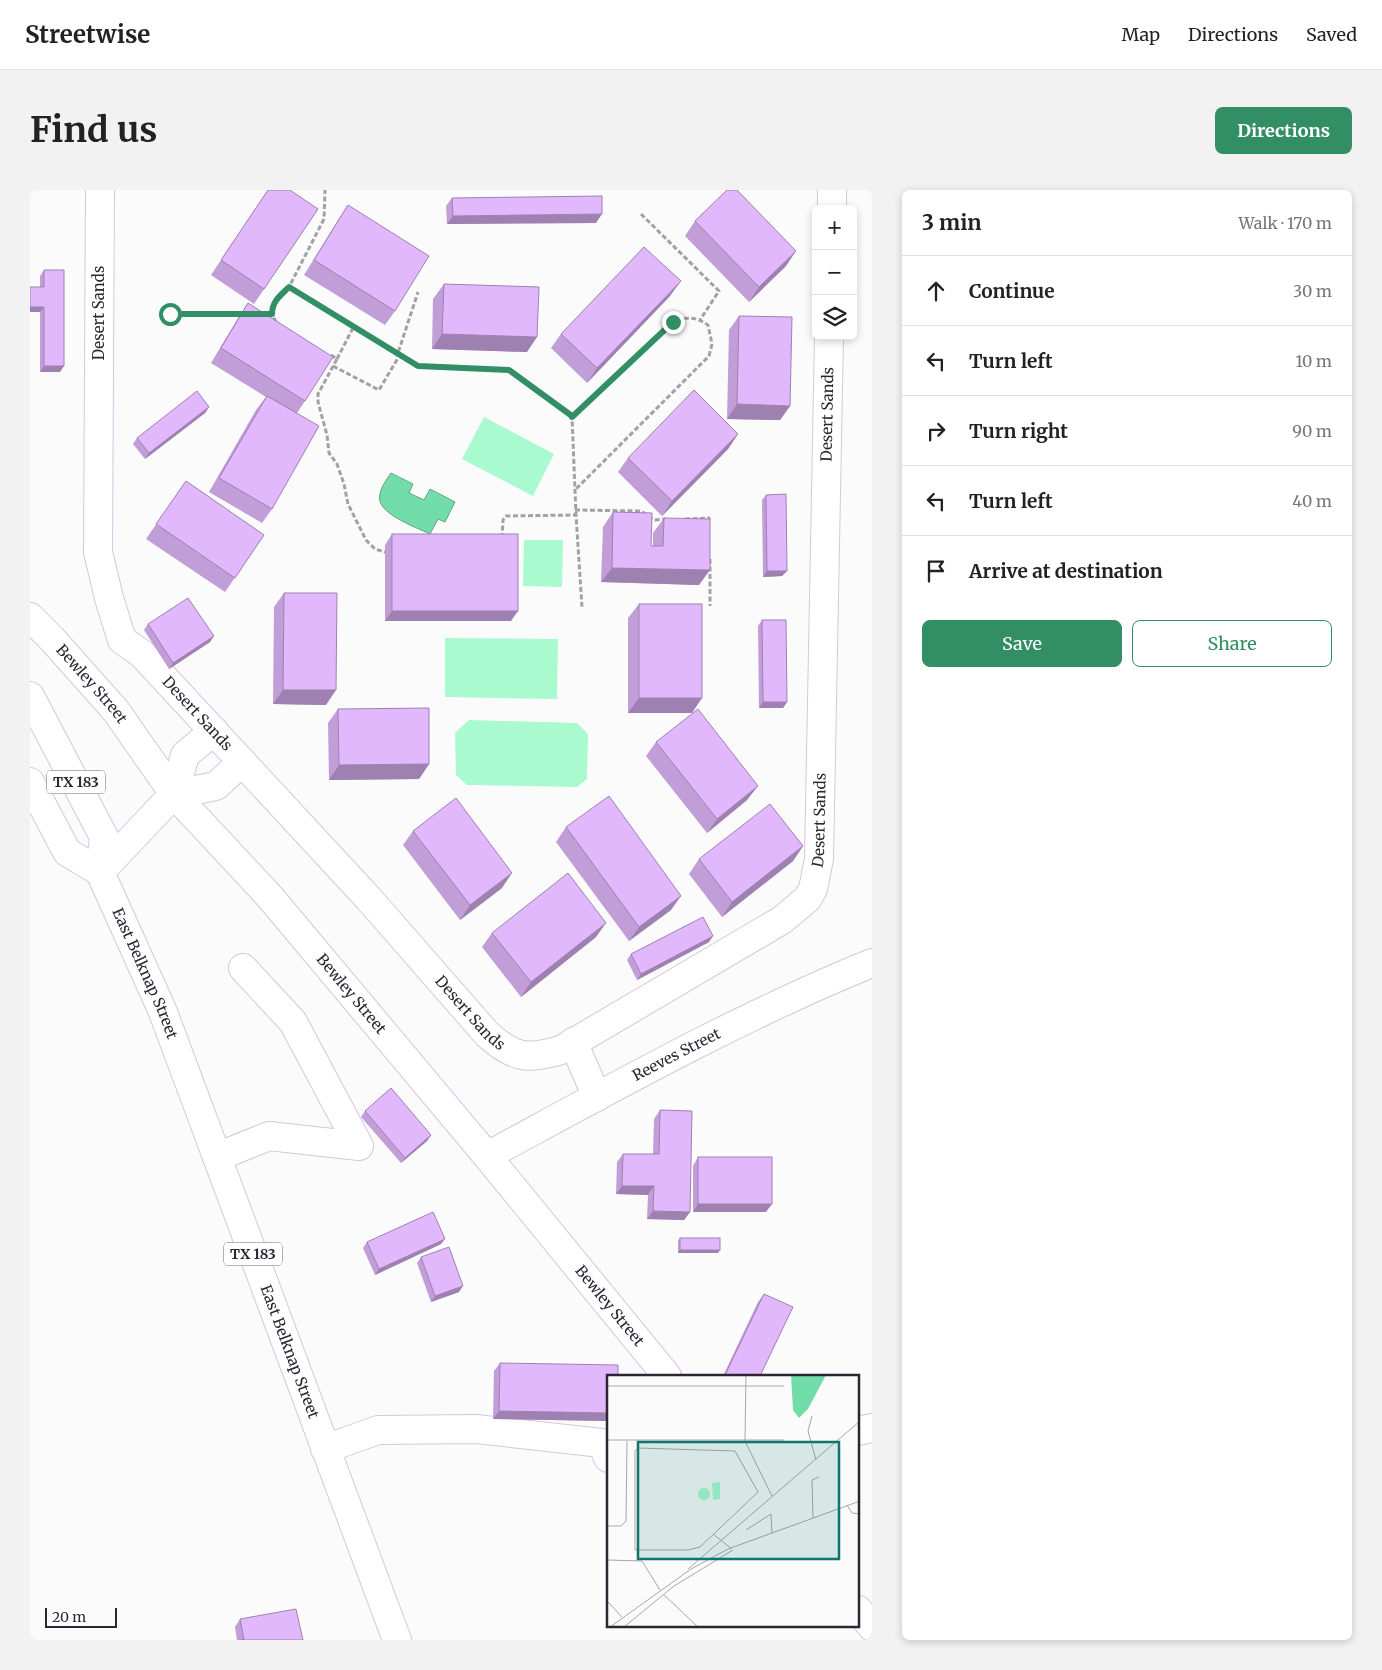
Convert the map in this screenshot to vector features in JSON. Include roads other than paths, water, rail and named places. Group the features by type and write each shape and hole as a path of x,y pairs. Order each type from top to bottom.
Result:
{"street":[{"name":"Desert Sands","path":"100,190 98,552 122,640 142,654 214,731 369,899 486,1034 501,1046 518,1055 542,1055 561,1050 782,920 807,899 813,889 819,859 829,340"},
{"path":"832,190 832,205"},
{"name":"Bewley Street","path":"30,617 116,711 174,794 270,897 666,1375"},
{"name":"TX 183","path":"30,696 104,837 100,872 67,852 30,782"},
{"path":"100,872 174,794 185,755 214,731"},
{"path":"174,794 216,786 242,762"},
{"name":"East Belknap Street","path":"100,872 163,1012 397,1640"},
{"name":"Reeves Street","path":"486,1156 722,1030 828,980 872,963"},
{"path":"217,1156 269,1136 359,1146 293,1022 243,968"},
{"path":"573,1042 597,1097"},
{"path":"859,1431 872,1428"},
{"path":"325,1449 378,1430 476,1429 602,1443 607,1456"},
{"path":"859,1611 872,1627"}]}
